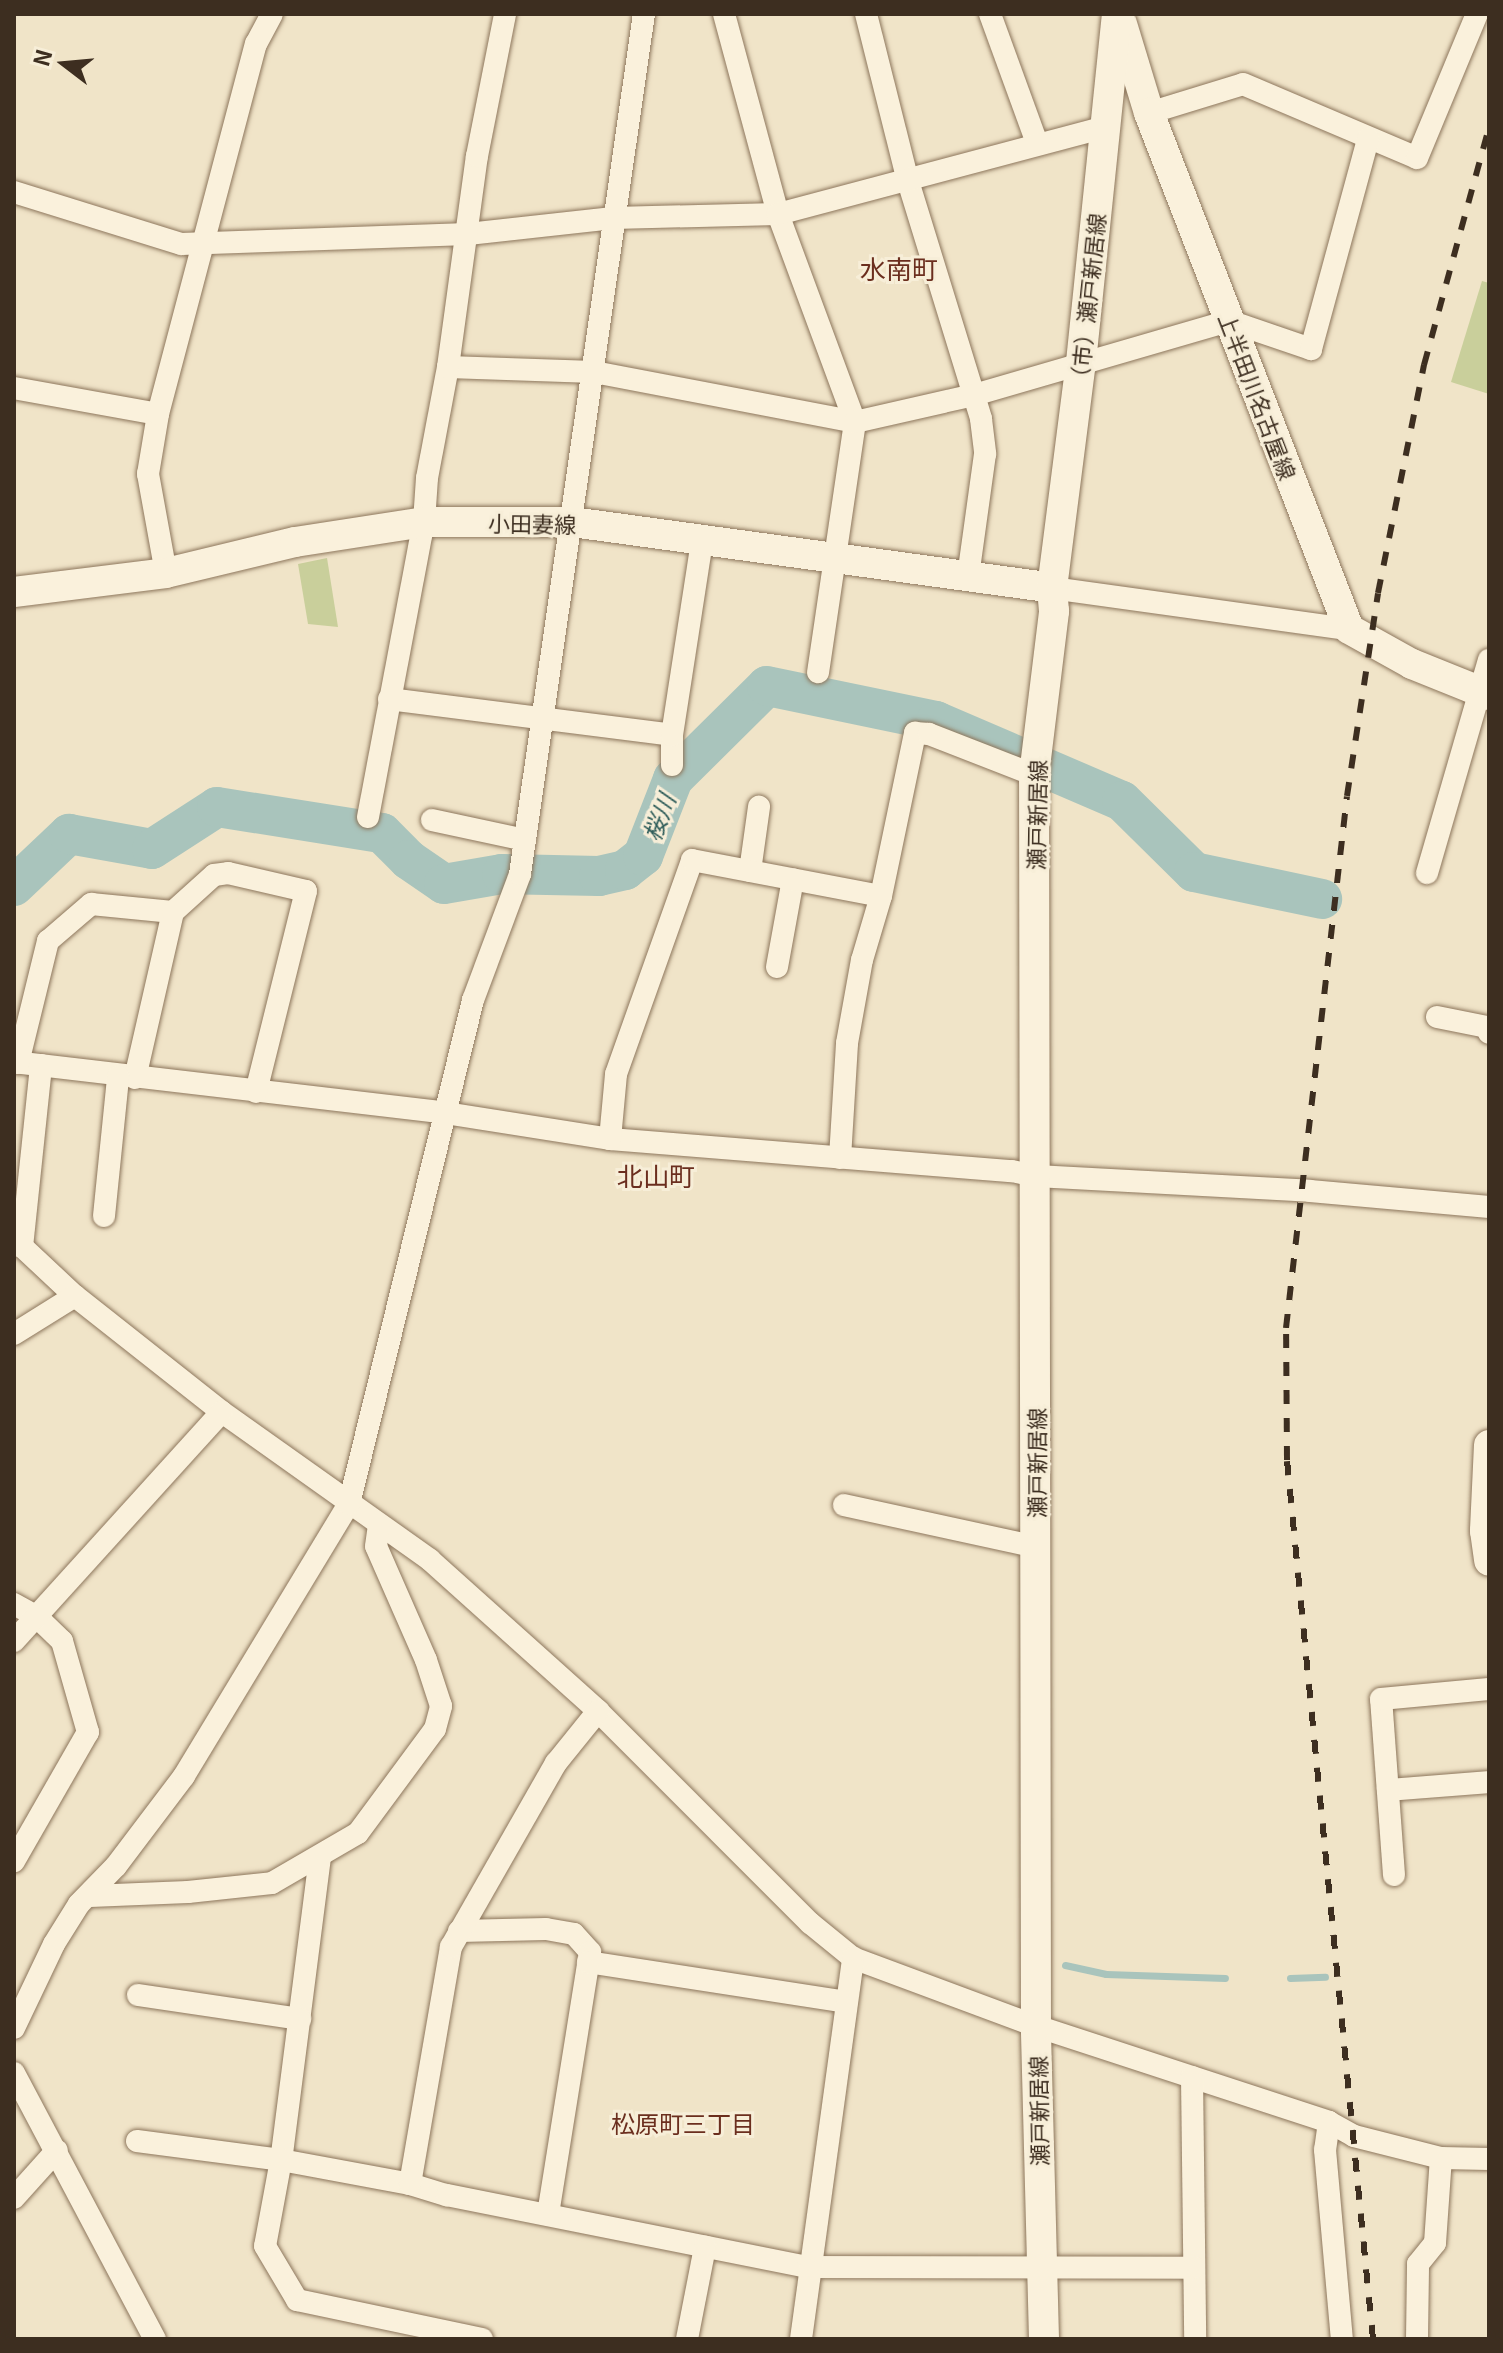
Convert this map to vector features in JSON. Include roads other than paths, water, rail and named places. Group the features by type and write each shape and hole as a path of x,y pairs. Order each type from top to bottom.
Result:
{"street":[{"path":"166,573 148,474 158,414 256,44 272,14"},
{"path":"368,817 424,522 427,478 448,367 477,156 505,14"},
{"path":"14,2028 54,1944 79,1904 90,1896 184,1776 349,1504 473,1000 520,874 644,14"},
{"path":"724,14 778,214 855,422 818,672"},
{"path":"866,14 908,181 981,419 985,454 968,576"},
{"path":"990,14 1037,143"},
{"name":"上半田川名古屋線","path":"1118,14 1149,113 1349,629"},
{"name":"（市）瀬戸新居線","path":"1052,588 1081,362 1118,14"},
{"path":"1149,113 1243,84 1417,158 1477,14"},
{"path":"14,192 181,244 468,234 613,218 778,214 1105,127"},
{"path":"448,367 594,372 855,422 974,395 1229,321 1311,349 1368,139"},
{"path":"14,388 158,414"},
{"name":"小田妻線","path":"14,592 166,573 295,542 424,522 572,522 1052,588"},
{"path":"672,765 672,735 702,542"},
{"path":"1052,588 1349,629 1412,664 1484,694"},
{"name":"瀬戸新居線","path":"1044,2339 1036,2026 1034,775 1054,611 1052,588"},
{"path":"1427,873 1484,694 1489,660"},
{"path":"389,699 672,735"},
{"path":"840,1158 847,1043 862,960 881,896 915,733 929,734 1034,775"},
{"path":"750,871 759,807"},
{"path":"432,820 525,840"},
{"path":"610,1139 616,1074 692,860 881,896"},
{"path":"104,1216 126,1078 173,912 214,875 228,873 306,891 256,1092"},
{"path":"777,967 793,879"},
{"path":"173,912 91,904 48,941 16,1063 446,1113 610,1139 1012,1171 1036,1176 1310,1191 1489,1207"},
{"path":"1437,1017 1487,1027 1489,1033"},
{"path":"41,1065 18,1243 75,1296 222,1412 430,1560 598,1711 810,1923 853,1958 1036,2026 1329,2122 1354,2136 1441,2158 1489,2159"},
{"path":"14,1334 75,1296"},
{"path":"14,1641 222,1412"},
{"path":"1489,1445 1485,1531 1489,1561"},
{"path":"844,1505 1036,1547"},
{"path":"90,1896 188,1892 272,1883 358,1833 435,1729 441,1706 426,1660 376,1546 379,1525"},
{"path":"14,1604 36,1616 62,1641 88,1732 14,1861"},
{"path":"1394,1875 1381,1699 1489,1689"},
{"path":"410,2184 451,1947 556,1763 598,1711"},
{"path":"1388,1790 1489,1782"},
{"path":"320,1857 281,2160 265,2246 297,2300 482,2339"},
{"path":"459,1931 546,1929 574,1934 590,1952 548,2213"},
{"path":"801,2339 808,2267 853,1958"},
{"path":"588,1962 845,2002"},
{"path":"138,1995 300,2019"},
{"path":"14,2073 155,2339"},
{"path":"1192,2077 1195,2339"},
{"path":"1329,2122 1325,2150 1342,2339"},
{"path":"137,2141 281,2160 410,2184 808,2267 1194,2268"},
{"path":"14,2198 57,2150"},
{"path":"1417,2339 1418,2264 1435,2243 1441,2158"},
{"path":"687,2339 705,2247"}],"waterway":[{"name":"桜川","path":"14,886 69,834 152,849 217,807 382,833 409,860 444,884 502,874 599,876 625,870 643,856 673,779 767,686 936,721 1122,801 1194,872 1322,899"},
{"path":"1065,1965 1106,1974 1225,1978"},
{"path":"1290,1978 1325,1977"}],"railway":[{"path":"1373,2339 1287,1460 1286,1328 1347,796 1378,593 1424,365 1489,127"}],"district":[{"name":"水南町","path":"899,268"},
{"name":"北山町","path":"656,1175"},
{"name":"松原町三丁目","path":"683,2123"}]}
